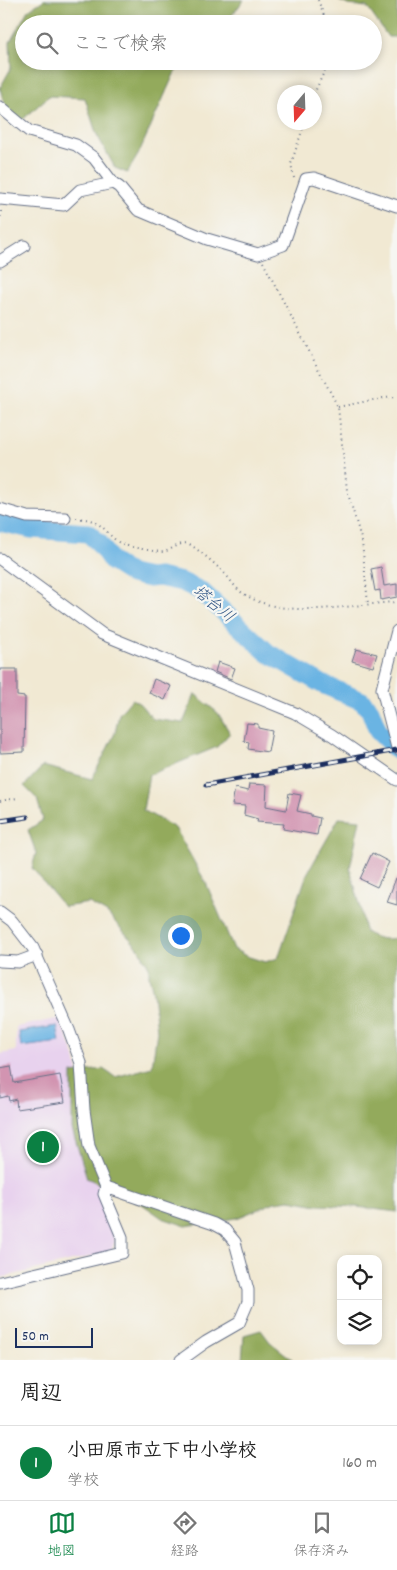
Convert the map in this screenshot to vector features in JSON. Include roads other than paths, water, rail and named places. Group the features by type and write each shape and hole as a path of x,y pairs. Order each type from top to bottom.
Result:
{"street":[{"path":"0,107 29,131 76,146 94,158 113,183 119,187 138,210 207,239 258,254 283,245 306,179 314,178 397,206"},
{"path":"0,199 64,205 80,190 113,183"},
{"path":"0,261 24,246"},
{"path":"0,509 27,517 65,518"},
{"path":"0,559 102,634 295,713 332,735 397,780"},
{"path":"397,631 382,689 397,748"},
{"path":"0,912 12,921 37,955 53,990 81,1063 84,1110 89,1146 106,1187 104,1194 122,1237 122,1253 0,1282"},
{"path":"0,961 18,962 37,955"},
{"path":"106,1187 214,1224 225,1230 234,1242 248,1290 248,1302 242,1319 239,1323 180,1360"}],"water":[{"path":"57,1026 60,1042 21,1047 19,1032"}],"waterway":[{"name":"塔台川","path":"0,522 31,529 88,533 99,543 112,562 131,574 182,582 201,591 268,653 322,684 362,701 370,710 378,731 397,750"}],"railway":[{"path":"206,785 397,750"},
{"path":"0,821 27,817"}],"place":[{"name":"小田原市立下中小学校","path":"43,1147"}]}
